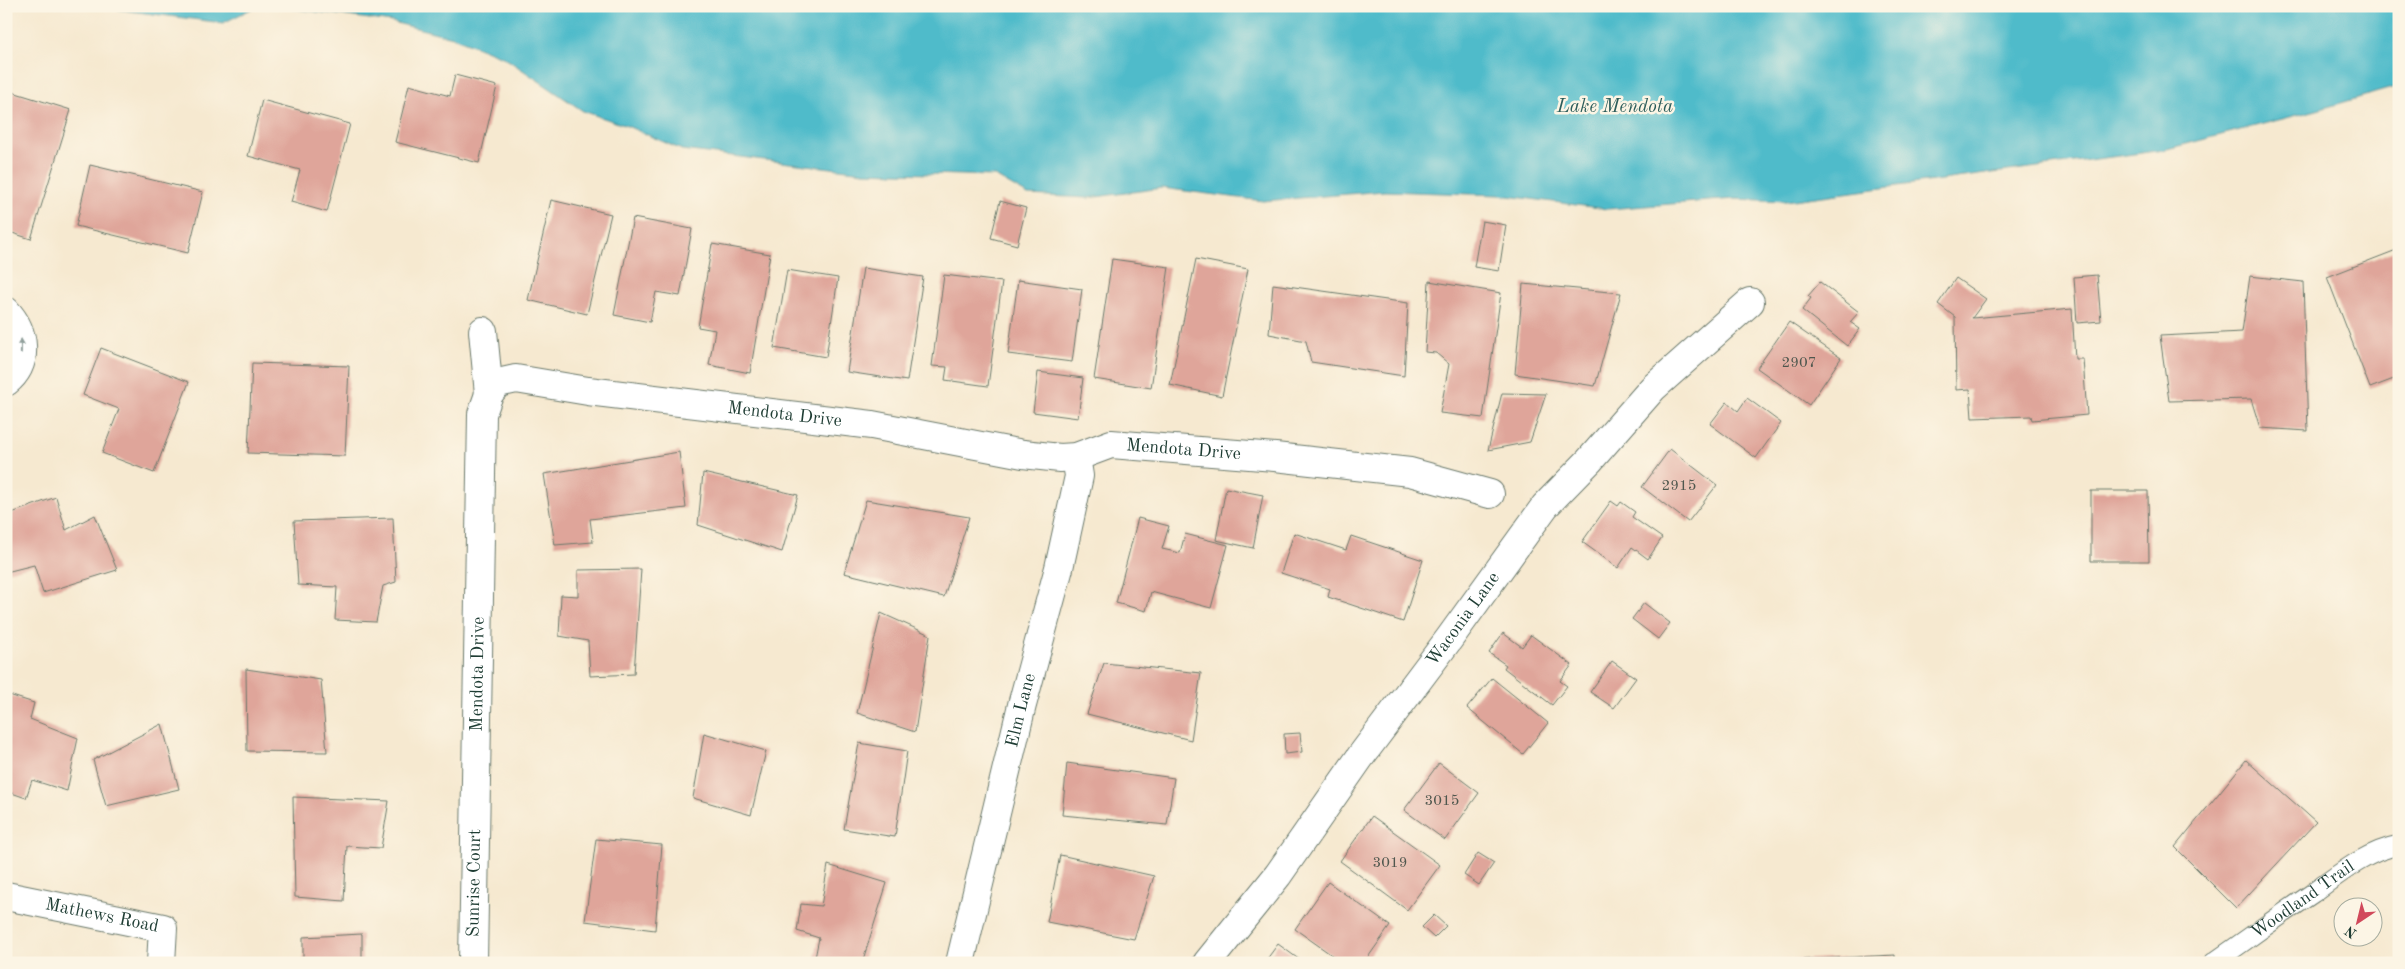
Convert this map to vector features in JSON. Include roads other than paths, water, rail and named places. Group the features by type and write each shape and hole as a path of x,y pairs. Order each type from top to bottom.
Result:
{"street":[{"name":"Waconia Lane","path":"1207,963 1278,875 1361,756 1449,639 1545,506 1589,461 1653,388 1750,302"},
{"path":"6,311 14,320 21,334 22,351 18,366 6,382"},
{"path":"483,331 489,394"},
{"name":"Mendota Drive","path":"475,804 482,414 489,394 498,383 516,379 588,391 872,425 1023,454 1060,458 1076,457 1111,444 1249,457 1275,457 1410,472 1490,494"},
{"name":"Elm Lane","path":"960,963 1022,705 1059,568 1079,476 1076,457"},
{"name":"Sunrise Court","path":"473,963 475,804"},
{"name":"Mathews Road","path":"6,896 163,928 161,963"}],"lane":[{"name":"Woodland Trail","path":"2213,963 2368,856 2388,847 2399,845"}],"water":[{"path":"91,6 257,6 223,23"},
{"name":"Lake Mendota","path":"273,6 2399,6 2399,86 2317,110 2163,150 1786,201 1734,199 1607,209 1500,195 1384,191 1263,201 1162,188 1088,198 1028,195 995,176 864,172 682,150 627,126 583,111 505,58 453,37 392,22"}]}
